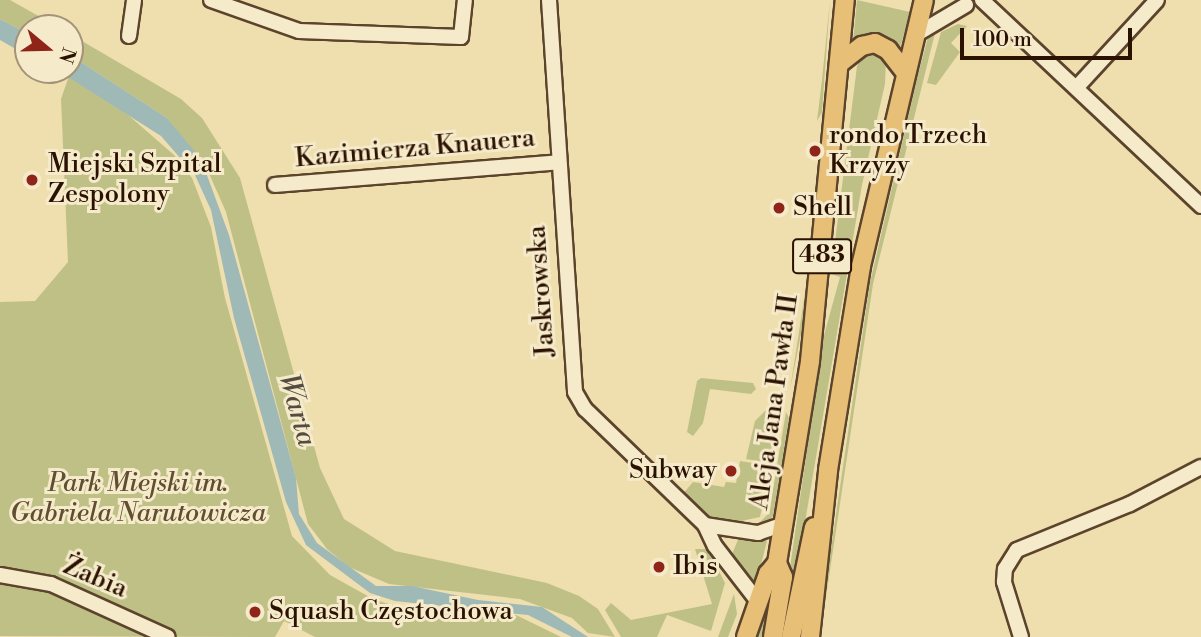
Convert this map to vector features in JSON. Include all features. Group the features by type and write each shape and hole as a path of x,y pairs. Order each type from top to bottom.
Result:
{"main road":[{"name":"Aleja Jana Pawła II","path":"746,637 768,574 777,563 810,361 845,0"},
{"name":"483","path":"810,637 828,470 861,266 924,0"},
{"path":"839,63 862,46 874,43 888,50 906,73"},
{"name":"483","path":"791,637 828,470"},
{"path":"773,637 783,577 777,563"}],"street":[{"path":"129,36 134,0"},
{"path":"211,0 299,31 461,37 465,0"},
{"name":"Jaskrowska","path":"549,0 575,393 585,409 705,525 715,546 760,603"},
{"path":"1077,88 1157,0"},
{"path":"917,34 959,2 983,2 1201,206"},
{"name":"Kazimierza Knauera","path":"275,185 558,162"},
{"path":"1021,637 1004,582 1005,569 1017,550 1130,504 1201,467"},
{"path":"705,525 758,533 784,524"},
{"name":"Żabia","path":"0,575 51,584 168,637"}],"green space":[{"path":"0,0 10,0 35,14 14,14 14,26 0,19"},
{"path":"830,0 822,112 817,121 822,80"},
{"path":"857,0 910,12 899,51 853,43"},
{"path":"958,24 967,26 951,43 960,52 936,85 927,83 941,32"},
{"path":"937,25 873,284 818,637 870,283 917,79 928,37"},
{"path":"84,42 181,99 202,118 240,178 320,468 344,519 395,551 547,583 579,596 598,609 615,637 588,633 572,618 520,599 389,584 349,567 327,549 308,524 226,212 207,169 167,118 84,64"},
{"path":"875,51 886,59 885,84 862,185 790,611 784,637 780,637 823,339 840,277 831,274 857,66 862,57"},
{"name":"Park Miejski im. Gabriela Narutowicza","path":"66,84 81,84 127,114 174,155 192,178 211,227 225,298 292,536 330,575 373,599 413,612 516,615 561,637 315,637 284,621 275,637 0,636 0,302 35,301 68,262 61,99"},
{"path":"813,223 807,303 790,390 807,280"},
{"path":"701,378 753,383 756,389 751,394 710,389 703,423 693,436 687,432 697,381"},
{"path":"780,409 771,463 746,459 755,421 765,411"},
{"path":"786,412 789,418 773,516 763,527 756,526 769,513"},
{"path":"740,461 771,466 760,517 732,523 715,521 682,495 693,482 724,487 726,482 736,483"},
{"path":"740,535 767,541 755,588 730,559"},
{"path":"695,549 708,549 725,583 711,631 667,615 657,637 621,637 605,610 611,603 631,620 712,604"},
{"path":"775,572 767,637 752,637"},
{"path":"734,594 737,614 728,637 718,637"}],"water":[{"path":"0,19 14,26 14,48 0,40"},
{"path":"84,64 167,118 201,159 229,235 296,478 299,514 317,543 376,586 412,586 478,600 542,607 588,637 572,637 528,615 395,601 370,593 306,545 286,502 234,318 211,210 195,175 161,136 79,84 84,84"}],"place":[{"name":"rondo Trzech Krzyży","path":"815,151"},
{"name":"Miejski Szpital Zespolony","path":"32,180"},
{"name":"Shell","path":"779,208"},
{"name":"Subway","path":"731,471"},
{"name":"Ibis","path":"659,567"},
{"name":"Squash Częstochowa","path":"255,612"}],"water label":[{"name":"Warta","path":"297,410"}]}
